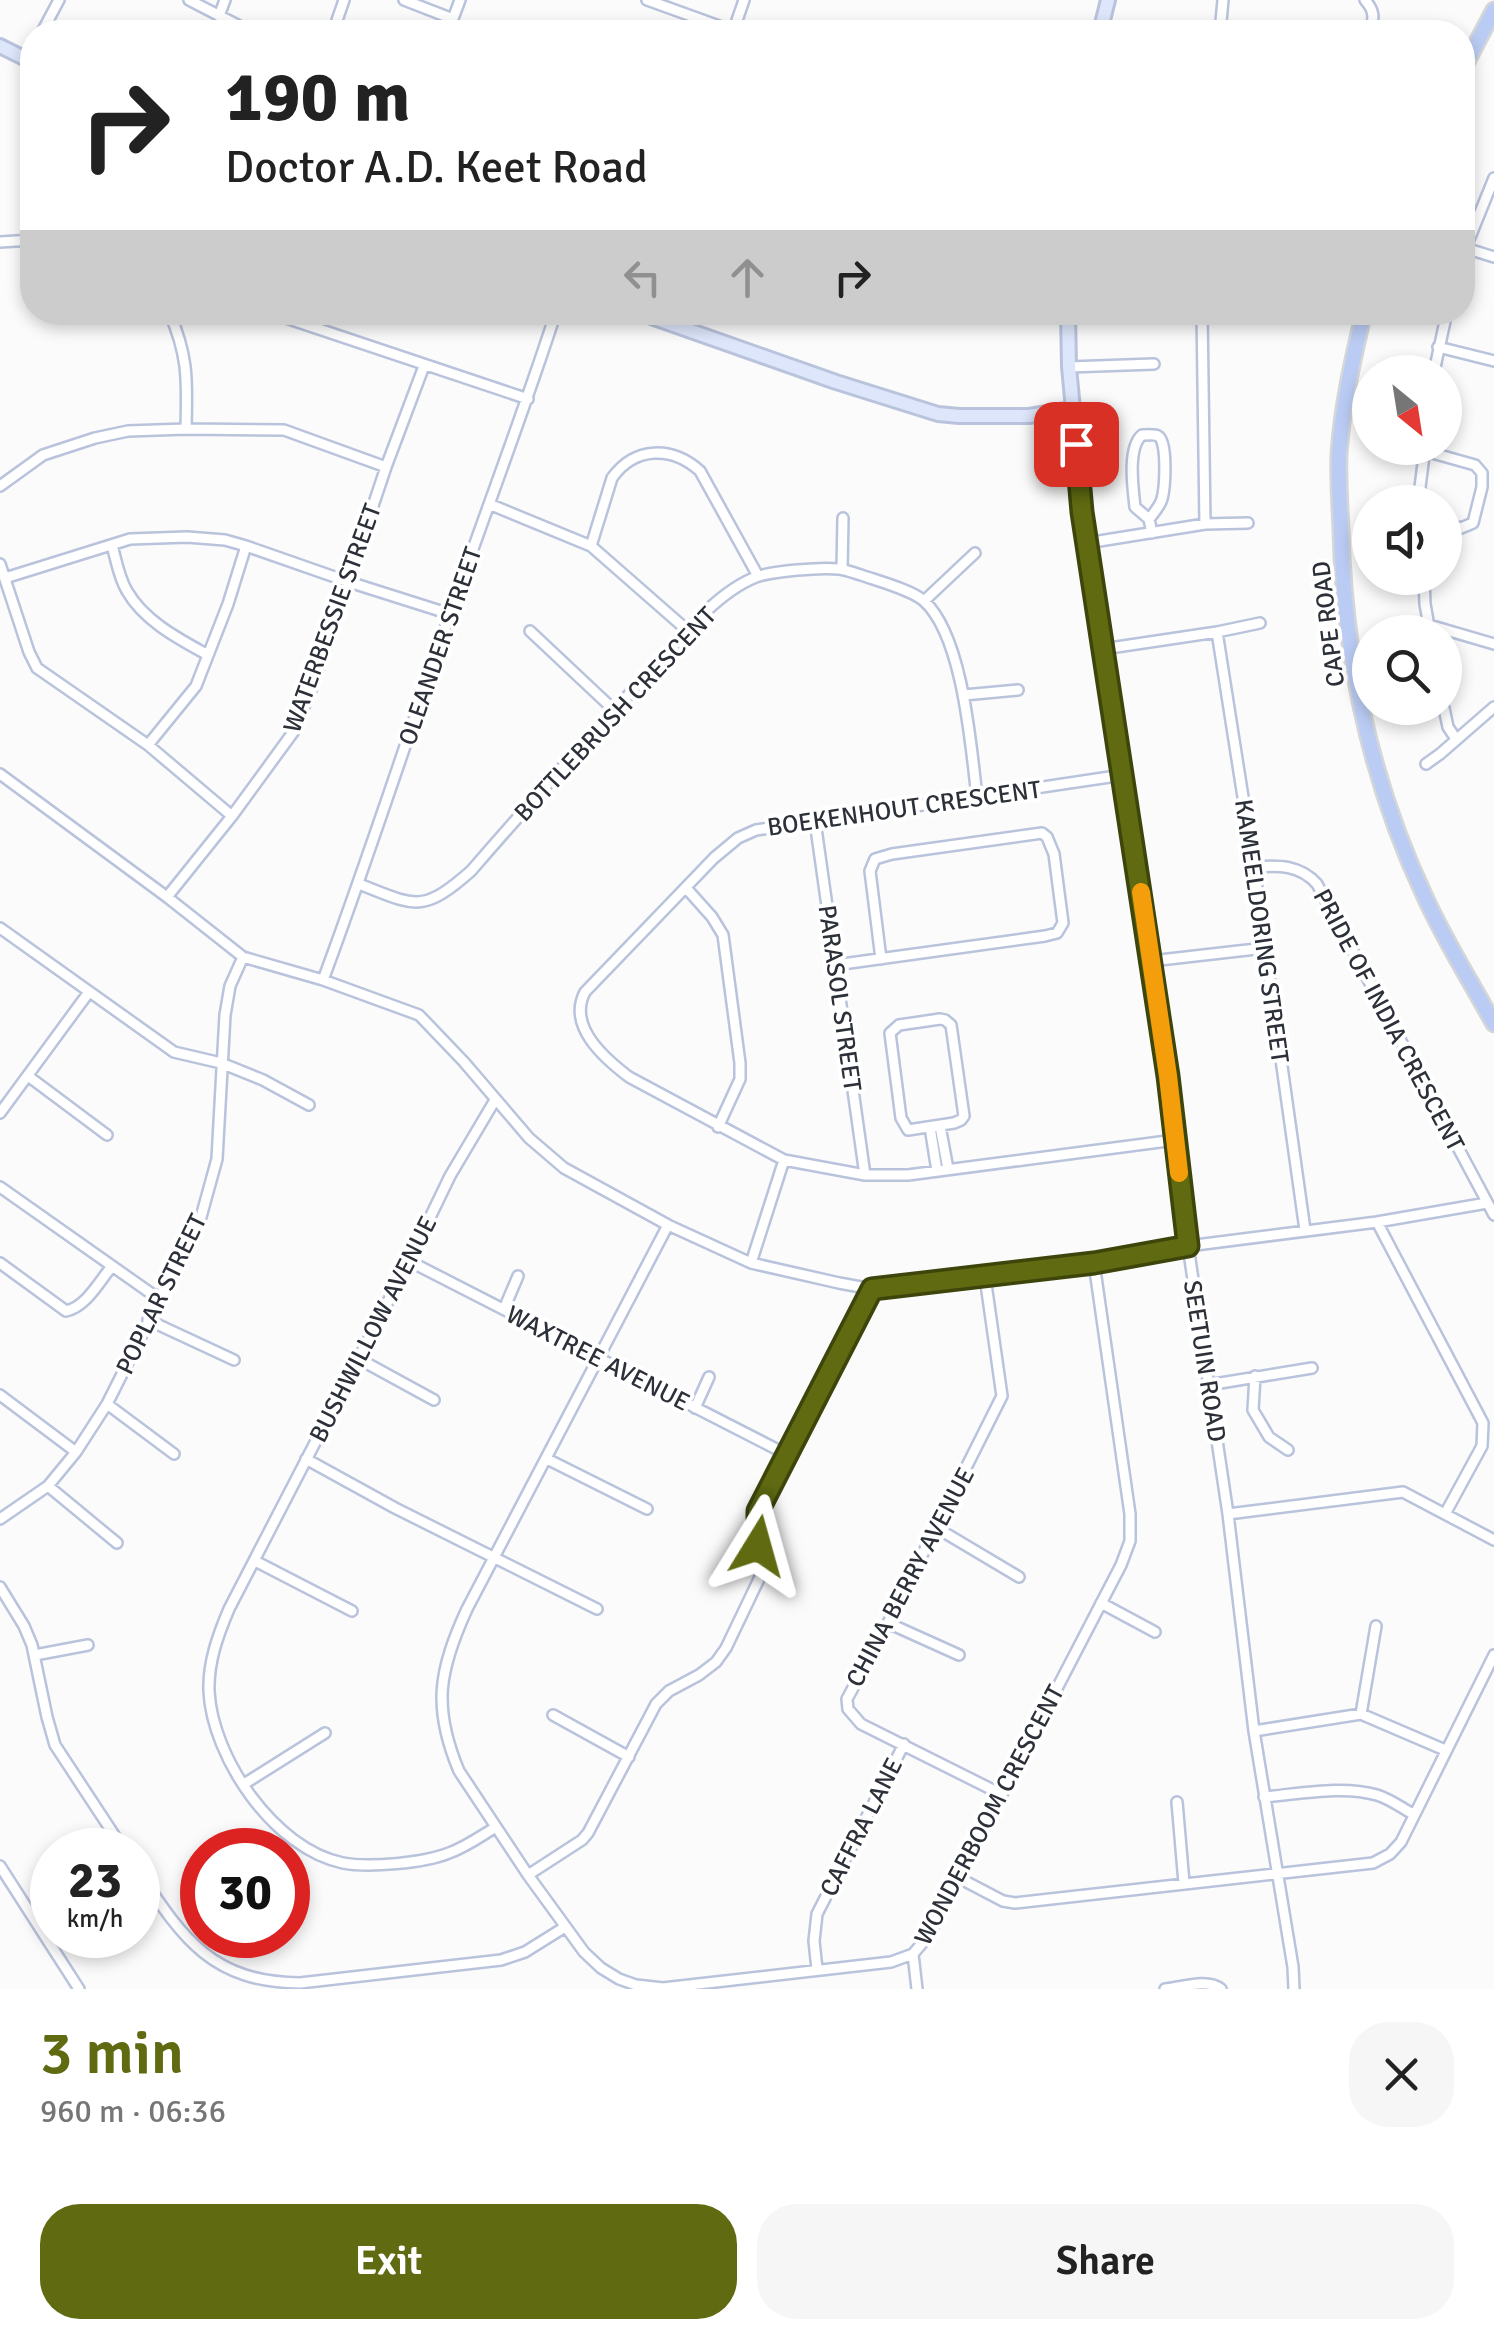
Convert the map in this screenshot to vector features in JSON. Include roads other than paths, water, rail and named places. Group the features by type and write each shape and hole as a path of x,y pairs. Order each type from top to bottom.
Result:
{"main road":[{"path":"1475,46 1494,10"},
{"name":"CAPE ROAD","path":"1361,325 1340,454 1342,580 1360,701 1388,805 1414,874 1494,1024"}],"street":[{"path":"189,0 226,20"},
{"path":"218,16 225,0"},
{"path":"404,0 453,19 460,0"},
{"path":"647,0 701,20"},
{"path":"1475,225 1494,178"},
{"path":"174,325 188,371 186,429"},
{"path":"306,325 528,399"},
{"name":"OLEANDER STREET","path":"323,980 552,325"},
{"path":"674,325 938,414 1029,416 1073,410"},
{"name":"SEETUIN ROAD","path":"1068,325 1087,542 1151,961 1254,1730 1294,1989"},
{"path":"1202,325 1205,524"},
{"path":"1437,355 1444,325"},
{"path":"1438,347 1494,362"},
{"path":"1069,367 1154,364"},
{"name":"WATERBESSIE STREET","path":"167,897 294,731 424,366"},
{"path":"0,486 43,454 69,445 128,432 186,429 284,430 386,467"},
{"path":"1149,519 1162,499 1165,452 1158,435 1142,435 1133,449 1136,508 1149,519 1152,533"},
{"path":"591,546 616,472 642,453 659,452 686,460 700,471 758,576"},
{"path":"1462,461 1475,465 1482,474 1472,522 1462,527"},
{"path":"489,504 591,546 688,631"},
{"path":"842,569 844,518"},
{"path":"1087,542 1205,524 1248,523"},
{"path":"5,578 130,539 188,537 246,546 450,614"},
{"path":"112,545 124,587 135,604 179,641 208,655"},
{"path":"148,746 196,686 246,546"},
{"path":"974,553 924,601 952,652 964,695 977,797"},
{"path":"0,564 37,668 148,746 232,816"},
{"name":"BOTTLEBRUSH CRESCENT","path":"359,884 406,903 436,898 454,886 688,631 716,603 758,576 842,569 924,601"},
{"path":"1103,649 1260,623"},
{"path":"530,631 614,710"},
{"name":"KAMEELDORING STREET","path":"1217,632 1305,1230"},
{"path":"1462,637 1494,644"},
{"path":"964,695 1018,690"},
{"path":"1426,764 1494,707"},
{"path":"1448,725 1456,739"},
{"path":"0,774 243,957 323,980 419,1016 529,1138 564,1168 668,1225 751,1262 872,1289 1094,1263 1487,1203"},
{"name":"BOEKENHOUT CRESCENT","path":"1123,775 746,834 714,858 584,992 580,1017 586,1033 608,1061 629,1077 784,1160 865,1175 908,1175 1175,1140"},
{"name":"PARASOL STREET","path":"815,821 865,1175"},
{"path":"835,965 881,959 1045,936 1056,933 1062,922 1054,854 1047,837 1042,834 879,856 870,871 881,959"},
{"name":"PRIDE OF INDIA CRESCENT","path":"1254,867 1288,866 1306,873 1317,884 1494,1215"},
{"path":"687,888 723,935 740,1063 739,1085 718,1127"},
{"path":"1,932 174,1052 221,1063 309,1105"},
{"path":"1151,961 1264,948"},
{"name":"POPLAR STREET","path":"0,1519 48,1486 76,1452 107,1404 183,1256 217,1159 225,1015 230,986 243,957"},
{"path":"0,1113 89,992"},
{"path":"940,1019 951,1025 964,1116 960,1122 935,1126 910,1130 903,1124 890,1039 898,1025 940,1019"},
{"path":"28,1076 107,1134"},
{"name":"BUSHWILLOW AVENUE","path":"495,1100 450,1176 221,1627 208,1685 221,1743 244,1784 278,1828 317,1854 365,1866 444,1856 496,1826"},
{"path":"935,1126 942,1170"},
{"path":"751,1262 784,1160"},
{"path":"0,1187 158,1299"},
{"path":"1377,1222 1482,1424 1482,1446 1445,1514"},
{"name":"WONDERBOOM CRESCENT","path":"668,1225 454,1638 444,1668 441,1702 458,1771 584,1952 609,1974 636,1985 663,1988 891,1962 913,1954 930,1935 1126,1555 1131,1528 1094,1263"},
{"name":"WAXTREE AVENUE","path":"410,1261 786,1454"},
{"path":"0,1263 66,1311 81,1305 112,1266"},
{"path":"504,1309 518,1276"},
{"name":"CHINA BERRY AVENUE","path":"984,1277 1002,1396 850,1692 847,1705 862,1724 1001,1794"},
{"path":"528,1875 582,1840 661,1697 699,1675 726,1648 760,1577 758,1511 872,1289"},
{"path":"148,1320 234,1360"},
{"path":"358,1359 434,1400"},
{"path":"1208,1385 1312,1368"},
{"path":"1255,1376 1252,1410 1275,1449 1288,1450"},
{"path":"695,1408 709,1377"},
{"path":"0,1395 76,1452"},
{"name":"POPLAR STREET","path":"107,1404 174,1454"},
{"path":"547,1459 647,1509"},
{"path":"306,1460 597,1610"},
{"path":"48,1486 117,1543"},
{"path":"1228,1514 1396,1492 1412,1496 1494,1540"},
{"path":"935,1527 1019,1577"},
{"path":"255,1561 352,1611"},
{"path":"0,1587 24,1626 35,1655 55,1745 110,1828"},
{"path":"1101,1603 1155,1632"},
{"path":"888,1623 959,1655"},
{"path":"1361,1714 1376,1626"},
{"path":"35,1655 88,1644"},
{"path":"959,1878 1003,1901 1015,1903 1373,1863 1401,1842 1494,1655"},
{"path":"1254,1730 1361,1714 1446,1750"},
{"path":"554,1715 629,1757"},
{"path":"244,1784 325,1733"},
{"name":"CAFFRA LANE","path":"817,1970 817,1914 904,1744"},
{"path":"1264,1797 1360,1793 1379,1796 1414,1814"},
{"path":"1177,1802 1184,1883"},
{"path":"0,1866 79,1989"},
{"path":"160,1903 183,1936 205,1956 246,1976 280,1982 501,1960 525,1952 565,1927"},
{"path":"913,1954 917,1989"},
{"path":"1166,1989 1208,1983 1221,1989"}]}
